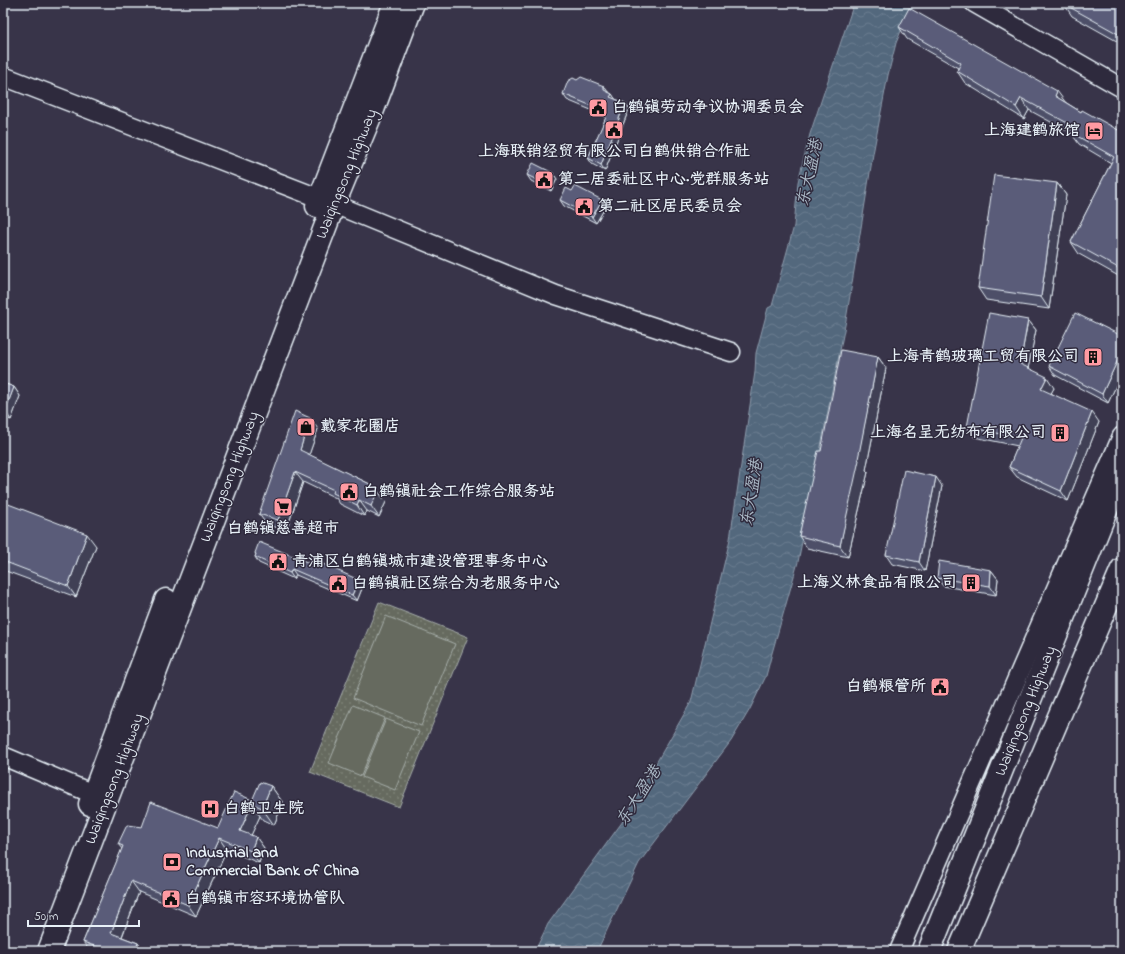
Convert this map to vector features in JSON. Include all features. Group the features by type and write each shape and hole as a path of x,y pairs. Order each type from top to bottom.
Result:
{"main road":[{"name":"Waiqingsong Highway","path":"49,951 100,797 107,755 327,201 395,3"},
{"name":"Waiqingsong Highway","path":"327,201 374,106 413,3"},
{"name":"Waiqingsong Highway","path":"929,951 1122,471"},
{"name":"Waiqingsong Highway","path":"959,951 1122,569"},
{"name":"Waiqingsong Highway","path":"34,951 100,797"}],"street":[{"path":"974,3 1122,88"},
{"path":"3,76 327,201 556,295 731,352"},
{"path":"899,951 1122,436"},
{"path":"3,756 100,797"}],"green space":[{"path":"379,602 468,637 399,807 310,772"},
{"path":"386,616 455,644 421,726 353,698"},
{"path":"353,705 385,718 361,776 329,763"},
{"path":"386,719 419,732 395,790 362,777"}],"water":[{"name":"东大盈港","path":"854,3 915,3 906,19 896,43 888,75 873,154 846,320 798,562 766,676 750,709 731,741 639,863 597,951 535,951 548,924 623,821 691,702 730,539 755,372 756,353 768,308 772,306 794,226 798,182 810,134"}],"building":[{"path":"1122,3 1122,36 1064,4"},
{"path":"909,8 1057,91 1055,96 1081,112 1082,110 1122,132 1122,270 1071,242 1114,157 1070,132 1073,126 1021,98 1016,107 957,71 961,63 899,27"},
{"path":"581,77 604,86 604,90 612,94 610,97 625,103 601,165 588,158 606,117 599,109 563,94 568,81 573,78 577,80"},
{"path":"533,163 553,173 547,185 527,175"},
{"path":"994,175 1057,183 1041,297 978,288"},
{"name":"第二社区居民委员会","path":"575,186 602,200 592,217 560,200 566,188 572,191"},
{"path":"989,313 1028,320 1020,364 1047,377 1041,389 1092,412 1061,491 1009,467 1021,438 967,427"},
{"name":"上海青鹤玻璃工贸有限公司","path":"1075,313 1122,336 1122,351 1102,394 1049,366"},
{"path":"841,350 878,357 859,460 840,546 799,536 818,451 821,451"},
{"path":"3,383 14,387 5,411 3,410"},
{"path":"295,411 310,418 300,450 374,486 373,489 378,491 371,506 359,500 357,505 333,493 334,490 295,472 278,520 259,514"},
{"path":"904,470 936,477 919,562 886,555"},
{"path":"3,502 87,534 68,586 3,561"},
{"path":"259,542 314,565 316,561 359,580 352,595 292,569 290,573 255,557"},
{"path":"939,561 991,570 990,586 937,578"},
{"path":"260,782 271,786 262,808 251,803"},
{"path":"234,792 252,800 252,804 240,831 256,837 251,851 219,838 188,905 131,881 111,933 138,943 135,951 93,951 100,948 83,942 123,846 118,844 127,825 142,827 151,802 218,828"}],"place":[{"name":"白鹤镇劳动争议协调委员会","path":"598,108"},
{"name":"上海联销经贸有限公司白鹤供销合作社","path":"614,130"},
{"name":"上海建鹤旅馆","path":"1094,131"},
{"name":"第二居委社区中心·党群服务站","path":"544,180"},
{"name":"第二社区居民委员会","path":"584,207"},
{"name":"上海青鹤玻璃工贸有限公司","path":"1093,357"},
{"name":"戴家花圈店","path":"306,427"},
{"name":"上海名呈无纺布有限公司","path":"1060,433"},
{"name":"白鹤镇社会工作综合服务站","path":"349,492"},
{"name":"白鹤镇慈善超市","path":"283,507"},
{"name":"青浦区白鹤镇城市建设管理事务中心","path":"278,562"},
{"name":"上海义林食品有限公司","path":"971,583"},
{"name":"白鹤镇社区综合为老服务中心","path":"338,584"},
{"name":"白鹤粮管所","path":"940,687"},
{"name":"白鹤卫生院","path":"210,809"},
{"name":"Industrial and Commercial Bank of China","path":"172,862"},
{"name":"白鹤镇市容环境协管队","path":"171,899"}]}
